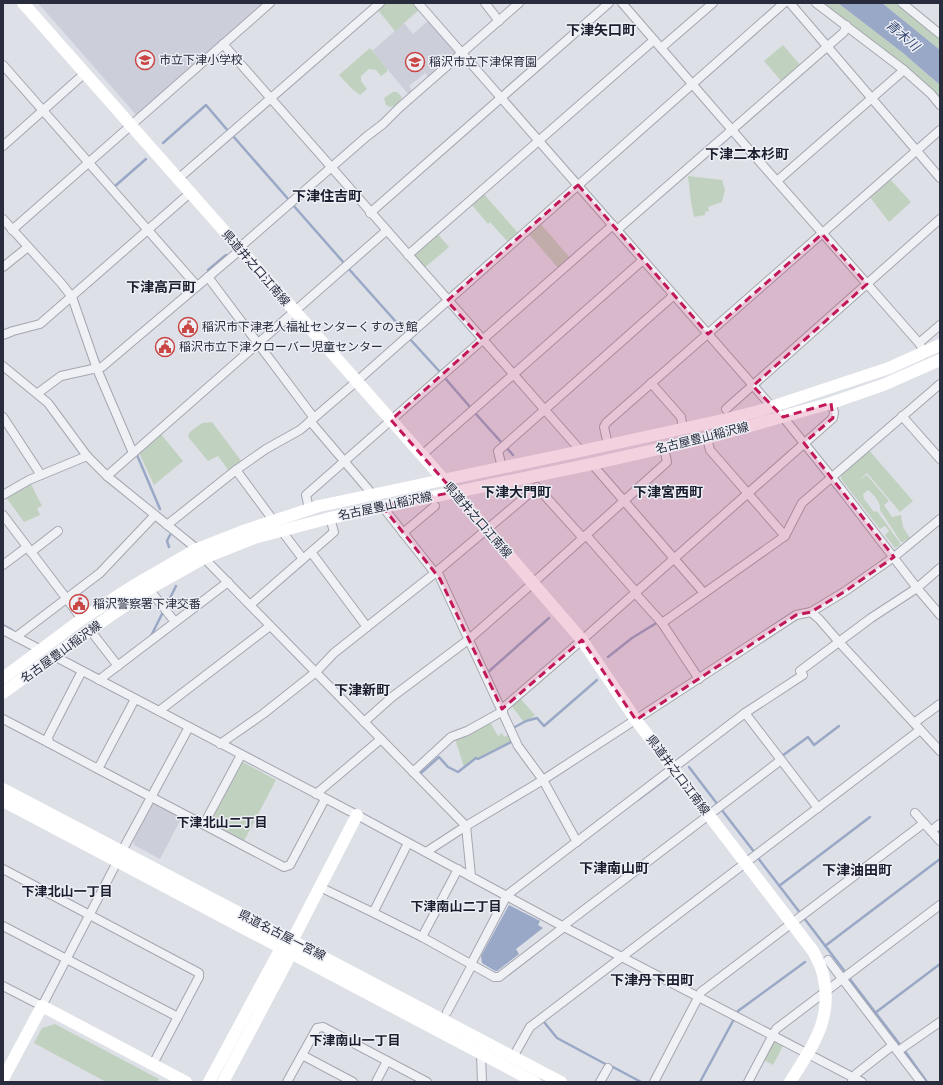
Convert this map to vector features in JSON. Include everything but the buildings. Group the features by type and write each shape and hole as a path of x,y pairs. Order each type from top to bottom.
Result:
{"main road":[{"name":"県道井之口江南線","path":"23,3 444,480 582,640 636,720 813,951 822,970 826,992 825,1015 819,1032 790,1082"},
{"name":"名古屋豊山稲沢線","path":"3,678 82,619 133,586 273,520 309,509 727,419 772,407 861,378 889,368 922,348 940,345"},
{"name":"名古屋豊山稲沢線","path":"3,693 90,630 200,554 281,530 382,506 592,464 707,438 830,403 883,385 939,363"},
{"name":"県道名古屋一宮線","path":"3,789 286,951 535,1082"},
{"name":"県道名古屋一宮線","path":"3,801 292,941 561,1082"},
{"path":"209,1082 292,941 357,815"},
{"path":"223,1082 286,951"},
{"path":"3,1079 42,1006 186,1082"}],"street":[{"path":"12,230 270,3"},
{"path":"178,179 380,3"},
{"path":"418,3 753,386 783,417 832,477 917,588 940,615"},
{"path":"485,3 499,21"},
{"path":"38,393 60,376 102,367 208,277 520,3"},
{"path":"370,213 609,3"},
{"path":"622,3 922,348 940,324"},
{"path":"661,48 713,3"},
{"path":"167,525 236,470 266,449 300,430 784,3"},
{"path":"790,3 940,178"},
{"path":"816,3 904,70 940,104"},
{"path":"902,3 940,34"},
{"path":"309,509 306,494 482,339 732,130 844,32 846,25"},
{"path":"408,255 654,40"},
{"path":"223,44 370,213 581,451"},
{"path":"3,65 197,286"},
{"path":"777,181 904,70"},
{"path":"4,143 85,74"},
{"path":"608,445 604,428 606,423 940,130"},
{"path":"3,335 40,324 190,193"},
{"path":"3,219 72,297 97,369 133,454"},
{"path":"726,409 940,219"},
{"path":"107,476 386,231"},
{"path":"3,268 28,247"},
{"path":"422,455 643,260"},
{"path":"208,277 344,462 373,495"},
{"path":"502,468 498,451 674,295"},
{"path":"3,366 38,393 48,403 86,456 107,476 200,554 466,826 471,876"},
{"path":"651,384 681,417 683,429"},
{"path":"662,623 785,536 802,503 940,384"},
{"path":"413,772 451,737 467,731 502,710 833,418 834,412 830,403"},
{"path":"902,416 940,460"},
{"path":"3,417 41,475"},
{"path":"707,438 710,450 785,536"},
{"path":"364,722 398,692 468,640 667,462 664,448"},
{"path":"3,494 29,480 86,456"},
{"path":"592,464 704,593"},
{"path":"236,470 273,520"},
{"path":"220,744 263,714 316,672 334,653 436,572 537,487 636,592 662,623 699,679"},
{"path":"382,506 436,572 518,746 543,780 577,842"},
{"path":"403,533 435,506"},
{"path":"16,637 100,573 155,515"},
{"path":"3,516 82,619"},
{"path":"250,605 334,532 330,518"},
{"path":"426,852 543,780 796,615 811,612 844,592 894,557 940,519"},
{"path":"281,530 303,559"},
{"path":"3,565 58,531"},
{"path":"311,552 367,627"},
{"path":"447,1012 507,895 745,714 803,675 800,671 871,618 917,588 940,568"},
{"path":"99,680 228,582"},
{"path":"149,589 175,622"},
{"path":"811,612 940,751"},
{"path":"159,712 270,626"},
{"path":"3,630 41,650"},
{"path":"90,630 118,666"},
{"path":"54,656 357,815 564,926 808,1053 853,1080 862,1082"},
{"path":"49,743 48,736 82,670"},
{"path":"98,769 135,699"},
{"path":"914,723 940,704"},
{"path":"745,714 818,808"},
{"path":"3,719 284,866 290,866 325,799"},
{"path":"3,986 42,1006 189,727"},
{"path":"513,1057 530,1027 920,730"},
{"path":"316,794 381,739"},
{"path":"204,824 241,755"},
{"path":"326,890 422,937 494,977 499,977 781,760"},
{"path":"915,813 940,841"},
{"path":"654,1082 701,992 924,823"},
{"path":"931,831 940,824"},
{"path":"376,914 374,911 408,843"},
{"path":"3,869 199,973 199,977 153,1064"},
{"path":"422,937 458,869"},
{"path":"748,1082 776,1029 940,905"},
{"path":"3,926 178,1017"},
{"path":"828,960 921,1082"},
{"path":"853,1080 856,1074 895,1048 940,1022"},
{"path":"288,1082 317,1028 322,1027 427,1082"},
{"path":"481,1054 482,1082"},
{"path":"302,1055 354,1082"},
{"path":"376,1082 387,1061"},
{"path":"600,1082 608,1068"}],"highlighted area":[{"path":"578,185 708,334 822,234 867,284 753,386 783,417 831,403 833,418 804,443 894,557 844,592 811,612 796,615 636,720 582,640 502,709 440,579 382,506 454,492 391,420 482,339 447,301"}],"shaded area":[{"name":"市立下津小学校","path":"38,3 267,3 137,116"},
{"name":"稲沢市立下津保育園","path":"429,20 457,51 457,55 429,78 425,73 409,86 413,92 409,95 372,51 404,23 413,34"},
{"path":"157,803 182,817 160,859 134,845 133,841 153,804"}],"green space":[{"path":"385,3 415,3 420,9 395,31 377,9"},
{"path":"821,3 838,3 903,53 940,85 940,101"},
{"path":"882,3 896,3 940,37 940,50"},
{"path":"783,45 801,66 783,83 764,61"},
{"path":"370,48 387,69 387,72 381,76 376,70 369,69 361,76 361,81 367,89 360,95 339,75"},
{"path":"393,92 397,92 402,97 397,105 390,107 386,105 384,98"},
{"path":"688,176 722,180 725,190 722,202 708,207 709,211 705,212 705,215 694,217"},
{"path":"889,178 911,202 889,222 869,196"},
{"path":"483,193 518,233 508,242 490,222 488,224 471,204"},
{"path":"539,222 571,259 559,269 527,232"},
{"path":"437,233 449,247 423,269 413,254"},
{"path":"212,422 242,462 229,471 218,456 208,461 189,438 189,433 202,423"},
{"path":"160,433 183,461 154,485 139,453 140,450"},
{"path":"868,449 913,501 900,512 867,473 859,480 867,475 889,501 884,505 892,517 901,515 903,527 910,538 901,542 880,510 877,499 868,490 863,494 864,499 874,512 877,511 900,543 900,545 895,548 885,535 889,531 885,526 880,529 841,479 842,473"},
{"path":"30,482 42,506 37,508 40,515 24,522 5,496"},
{"path":"519,697 535,715 530,719 523,721 511,705"},
{"path":"490,722 498,736 502,733 504,737 509,734 513,741 478,758 475,758 464,767 455,739"},
{"path":"241,761 276,780 244,841 210,824 209,819"},
{"path":"55,1024 159,1079 157,1082 106,1082 34,1043 42,1028"},
{"path":"775,1040 784,1044 773,1065 762,1059"}],"water":[{"name":"青木川","path":"838,3 882,3 940,50 940,85 903,53"},
{"path":"509,905 540,921 538,925 543,928 516,949 519,954 495,971 482,963 481,956"}],"waterway":[{"path":"163,143 206,105 229,132"},
{"path":"233,136 289,200 286,202"},
{"path":"114,187 146,159"},
{"path":"293,205 344,263"},
{"path":"208,270 226,255"},
{"path":"348,268 405,332"},
{"path":"409,338 440,372"},
{"path":"444,377 471,408"},
{"path":"475,413 502,443"},
{"path":"506,447 513,455"},
{"path":"137,455 160,509"},
{"path":"169,547 167,541 170,535"},
{"path":"166,606 176,586"},
{"path":"151,636 163,612"},
{"path":"487,673 549,618"},
{"path":"608,657 632,638 658,622"},
{"path":"3,625 12,630"},
{"path":"513,728 526,721 537,718 544,726 597,680"},
{"path":"782,756 808,737 814,745 839,726"},
{"path":"421,773 439,757 448,767 458,772 476,758 478,759 513,741"},
{"path":"689,767 718,805"},
{"path":"639,799 667,778"},
{"path":"721,809 755,853"},
{"path":"779,886 870,817"},
{"path":"758,858 801,914"},
{"path":"825,946 940,859"},
{"path":"804,918 846,973"},
{"path":"738,1011 805,962"},
{"path":"875,1013 940,964"},
{"path":"849,978 901,1046"},
{"path":"700,1082 734,1019"},
{"path":"544,1022 557,1038 609,1066"},
{"path":"904,1050 927,1082"},
{"path":"613,1067 641,1082"}],"place":[{"name":"市立下津小学校","path":"145,60"},
{"name":"稲沢市立下津保育園","path":"415,62"},
{"name":"稲沢市下津老人福祉センターくすのき館","path":"188,327"},
{"name":"稲沢市立下津クローバー児童センター","path":"165,347"},
{"name":"稲沢警察署下津交番","path":"79,604"}],"district":[{"name":"下津矢口町","path":"601,30"},
{"name":"下津二本杉町","path":"747,154"},
{"name":"下津住吉町","path":"327,196"},
{"name":"下津高戸町","path":"161,287"},
{"name":"下津大門町","path":"516,492"},
{"name":"下津宮西町","path":"668,492"},
{"name":"下津新町","path":"362,690"},
{"name":"下津北山二丁目","path":"222,822"},
{"name":"下津南山町","path":"614,868"},
{"name":"下津油田町","path":"857,870"},
{"name":"下津北山一丁目","path":"67,891"},
{"name":"下津南山二丁目","path":"456,906"},
{"name":"下津丹下田町","path":"652,980"},
{"name":"下津南山一丁目","path":"355,1040"}]}
